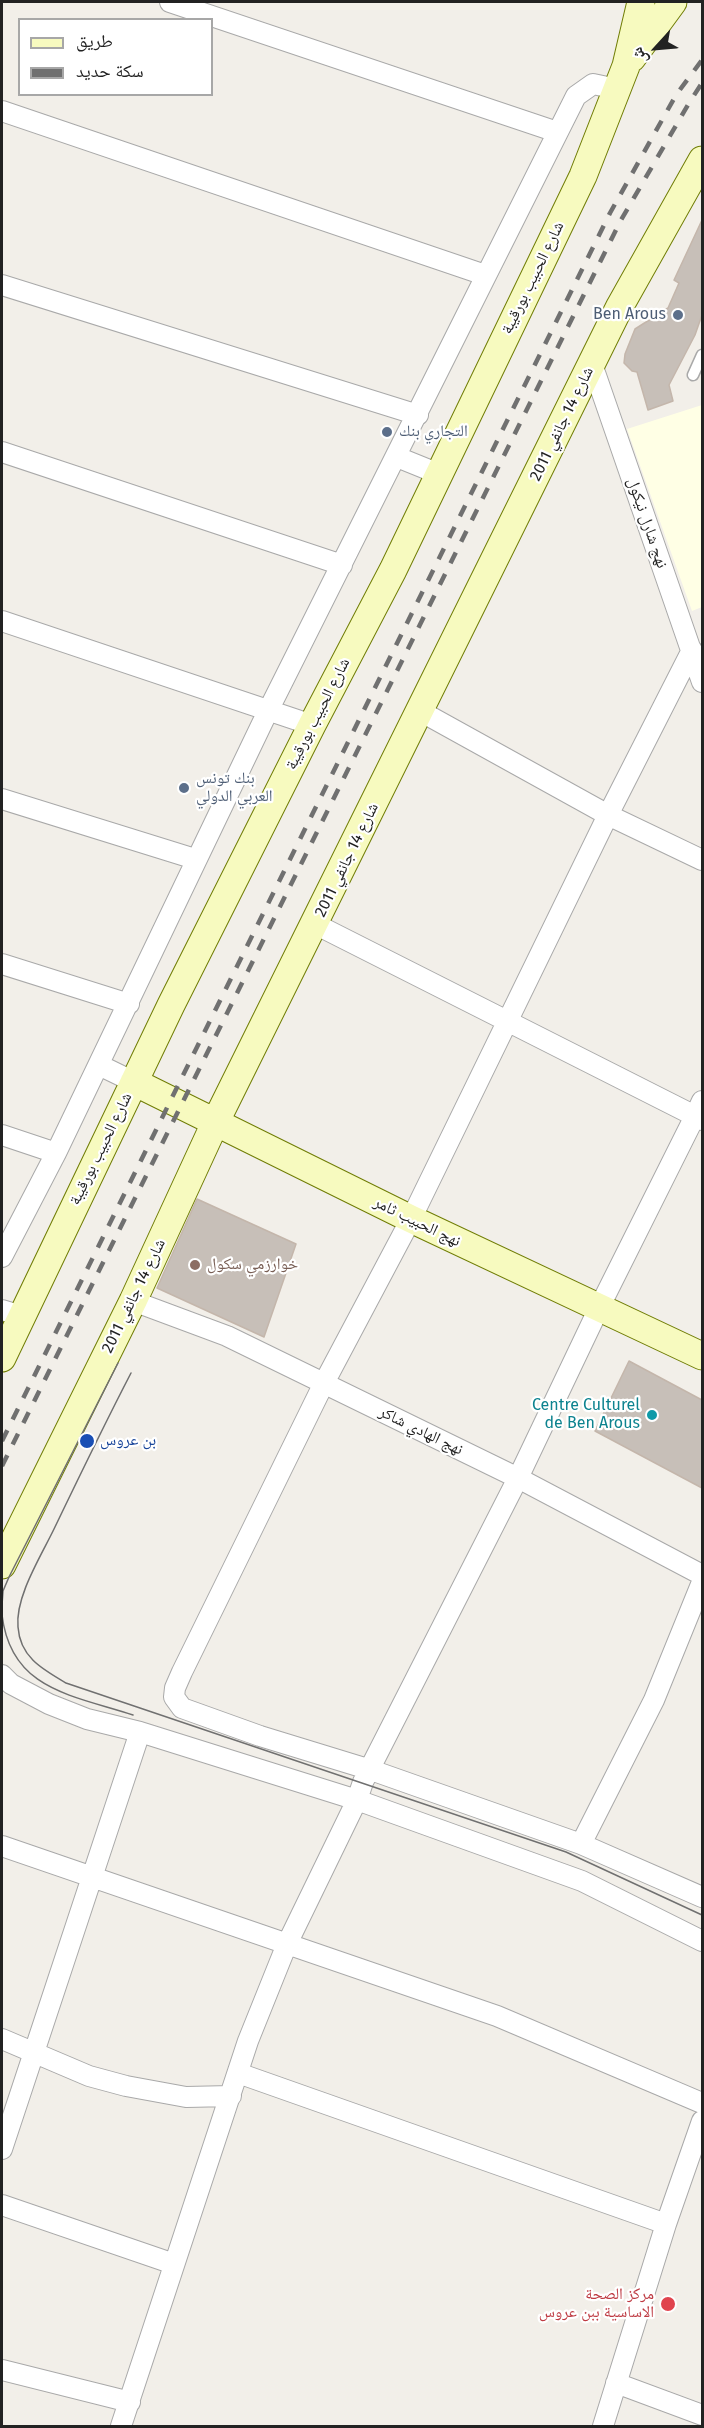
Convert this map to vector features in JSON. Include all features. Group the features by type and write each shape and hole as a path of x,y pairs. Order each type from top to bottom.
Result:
{"street":[{"path":"170,2 557,132"},
{"name":"شارع الحبيب بورقيبة","path":"2,1358 12,1313 134,1082 312,725 393,570 583,176 622,78 641,2"},
{"name":"شارع الحبيب بورقيبة","path":"622,78 673,2"},
{"path":"2,1257 129,1004 195,859 268,711 418,415 557,132 576,96 585,88 592,84 622,78"},
{"path":"2,111 485,275"},
{"name":"شارع 14 جانفي 2011","path":"2,1565 133,1301 216,1121 620,306 702,160"},
{"path":"2,285 418,415"},
{"name":"نهج شارل نيكول","path":"592,364 694,638 702,682"},
{"path":"2,452 342,565"},
{"path":"397,457 439,474"},
{"path":"2,621 312,725"},
{"path":"694,638 411,1219 324,1383 182,1672 174,1697 182,1708 260,1736 371,1770 581,1844 702,1897"},
{"path":"420,711 608,815 702,860"},
{"path":"2,799 195,859"},
{"path":"121,2427 248,2041 287,1944 357,1800 363,1782 518,1479 599,1308 700,1112 315,924"},
{"path":"2,964 129,1004"},
{"path":"99,1065 134,1082"},
{"name":"نهج الحبيب ثامر","path":"134,1082 411,1219 702,1356"},
{"path":"2,1135 56,1153"},
{"name":"نهج الهادي شاكر","path":"133,1301 227,1336 518,1479 702,1575"},
{"path":"581,1844 654,1700 702,1582"},
{"path":"2,1675 11,1684 49,1704 87,1719 140,1732 357,1800 582,1881 702,1941"},
{"path":"2,2149 140,1732"},
{"path":"2,1846 497,2016 702,2103"},
{"path":"2,2039 89,2076 126,2086 186,2097 231,2096"},
{"path":"238,2073 666,2224"},
{"path":"603,2427 666,2224 702,2121"},
{"path":"2,2205 174,2264"},
{"path":"2,2370 130,2402"},
{"path":"616,2383 702,2415"}],"lane":[{"path":"693,375 702,355"}],"shaded area":[{"path":"702,405 702,607 692,611 627,429"}],"building":[{"name":"Ben Arous","path":"702,220 702,315 695,335 669,385 673,401 648,410 637,372 632,371 624,363 625,354 635,329 668,308 679,283 674,280"},
{"path":"197,1199 296,1244 264,1337 157,1288"},
{"name":"Centre Culturel de Ben Arous","path":"629,1361 702,1400 702,1488 595,1431"}],"tram line":[{"path":"2,1605 3,1591 9,1577 118,1363"},
{"path":"131,1373 25,1590 18,1615 18,1627 23,1646 34,1661 66,1683 566,1852 702,1915"},
{"path":"2,1615 8,1640 18,1659 31,1674 48,1686 67,1694 133,1715"}],"railway":[{"path":"2,1441 610,213 676,95 702,60"},
{"path":"2,1466 621,220 702,83"}],"place":[{"name":"Ben Arous","path":"678,315"},
{"name":"التجاري بنك","path":"387,432"},
{"name":"بنك تونس العربي الدولي","path":"184,788"},
{"name":"خوارزمي سكول","path":"195,1265"},
{"name":"Centre Culturel de Ben Arous","path":"652,1415"},
{"name":"بن عروس","path":"87,1441"},
{"name":"مركز الصحة الاساسية ببن عروس","path":"668,2304"}]}
